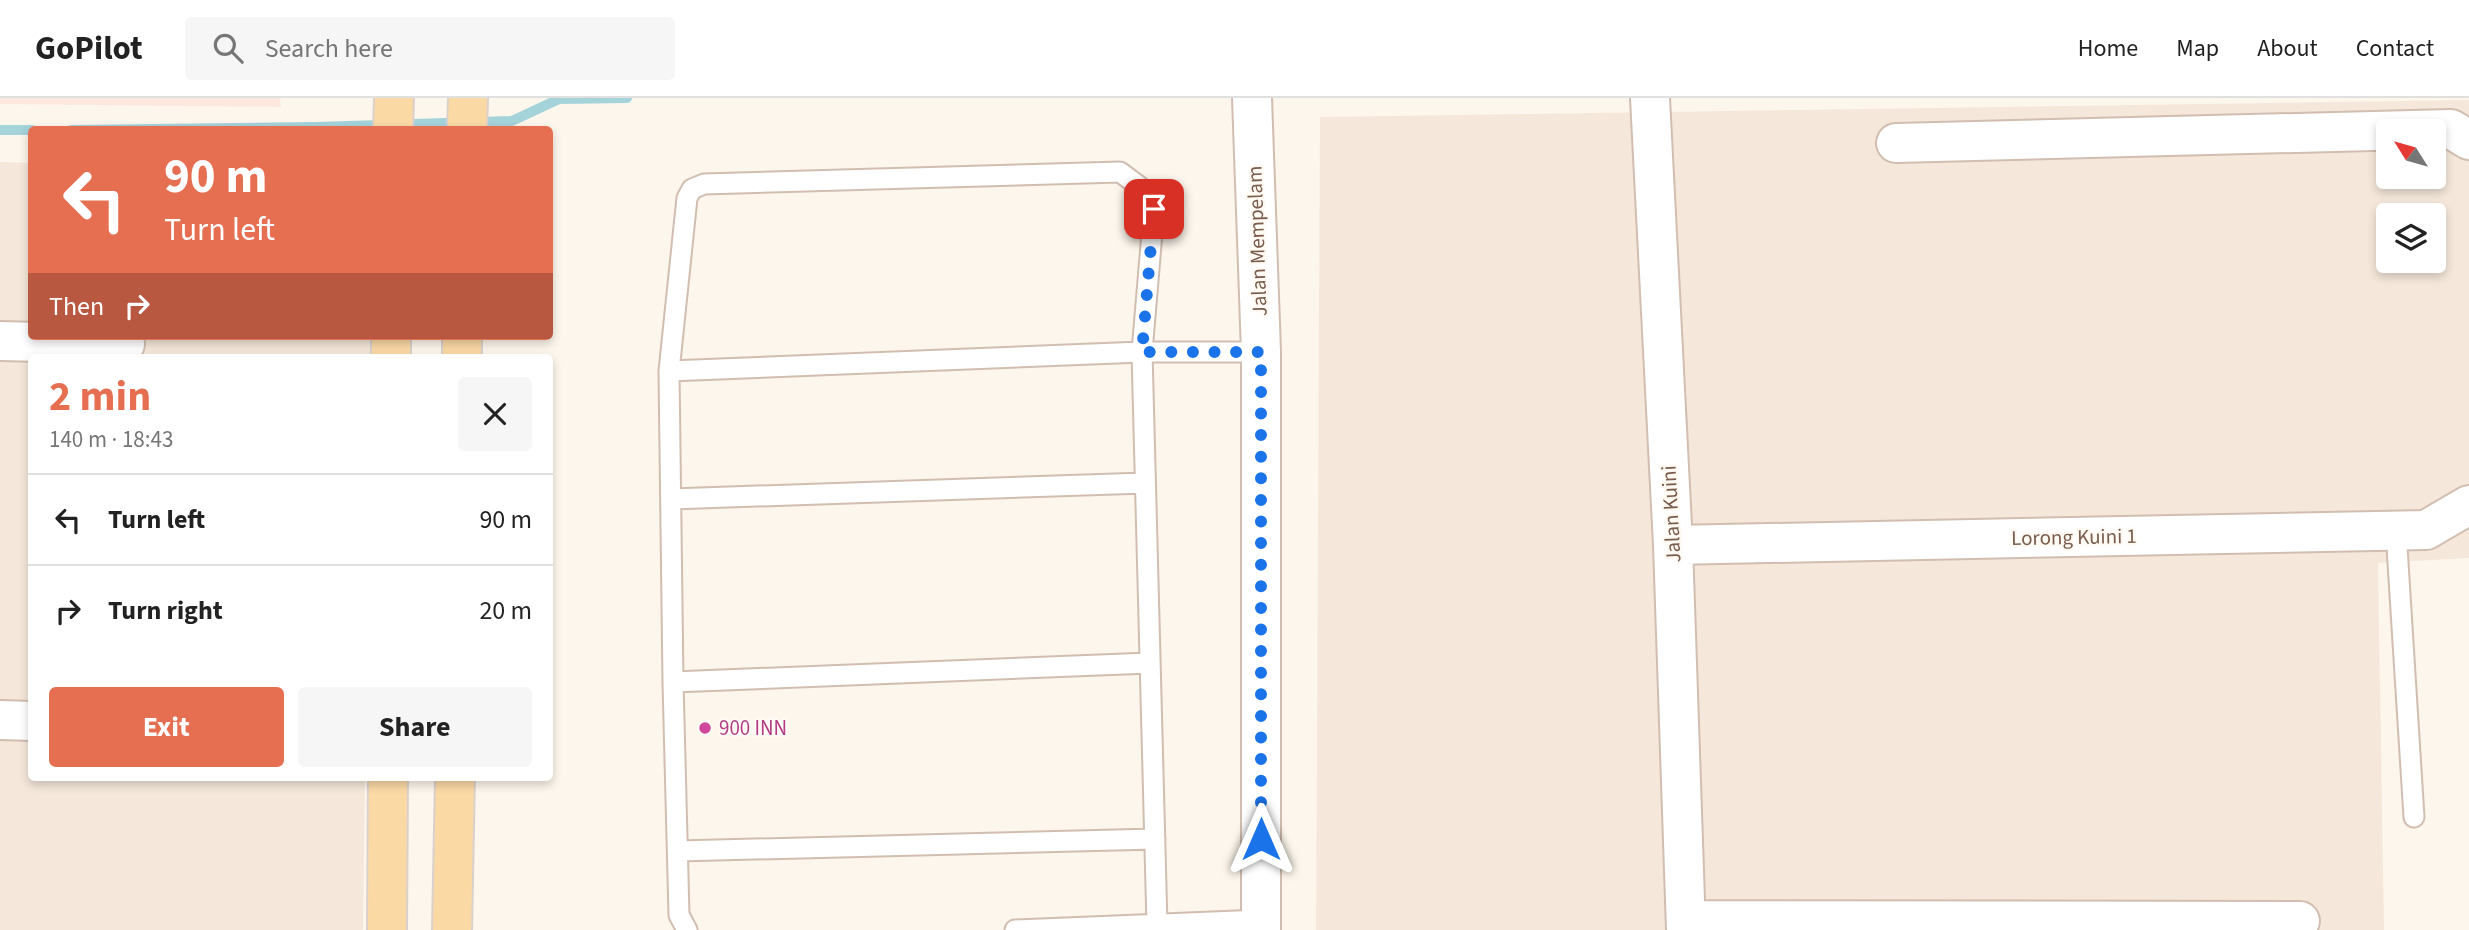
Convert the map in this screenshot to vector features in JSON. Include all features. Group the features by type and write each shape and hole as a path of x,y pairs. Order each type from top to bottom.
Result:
{"main road":[{"path":"393,126 394,98"},
{"path":"387,930 388,781"},
{"path":"452,930 455,781"}],"street":[{"name":"Jalan Mempelam","path":"1252,98 1261,352 1261,925"},
{"name":"Jalan Kuini","path":"1650,101 1673,545 1686,925"},
{"path":"1896,143 2451,129 2469,140"},
{"path":"0,341 125,344"},
{"name":"Lorong Kuini 1","path":"1673,545 2426,530 2469,505"},
{"path":"0,720 28,720"},
{"path":"1686,925 2300,921"}],"lane":[{"path":"687,930 679,915 669,371 687,198 692,189 704,184 1120,172 1140,187 1154,209 1142,352 1157,925"},
{"path":"669,371 1142,352 1261,352"},
{"path":"671,499 1145,483"},
{"path":"2396,531 2414,817"},
{"path":"673,682 1150,663"},
{"path":"678,851 1155,839"},
{"path":"1015,930 1157,925 1261,925"}],"shaded area":[{"path":"0,98 280,98 281,107 0,104"},
{"path":"2469,100 2469,558 2378,563 2384,930 1316,930 1320,117"},
{"path":"0,162 28,163 28,340 371,340 371,354 28,354 28,781 365,781 363,930 0,930"}],"waterway":[{"path":"348,126 512,121 559,99 627,98"},
{"path":"0,130 28,130"}],"place":[{"name":"900 INN","path":"705,728"}],"route":[{"path":"1154,209 1142,352 1261,352 1261,839"}]}
